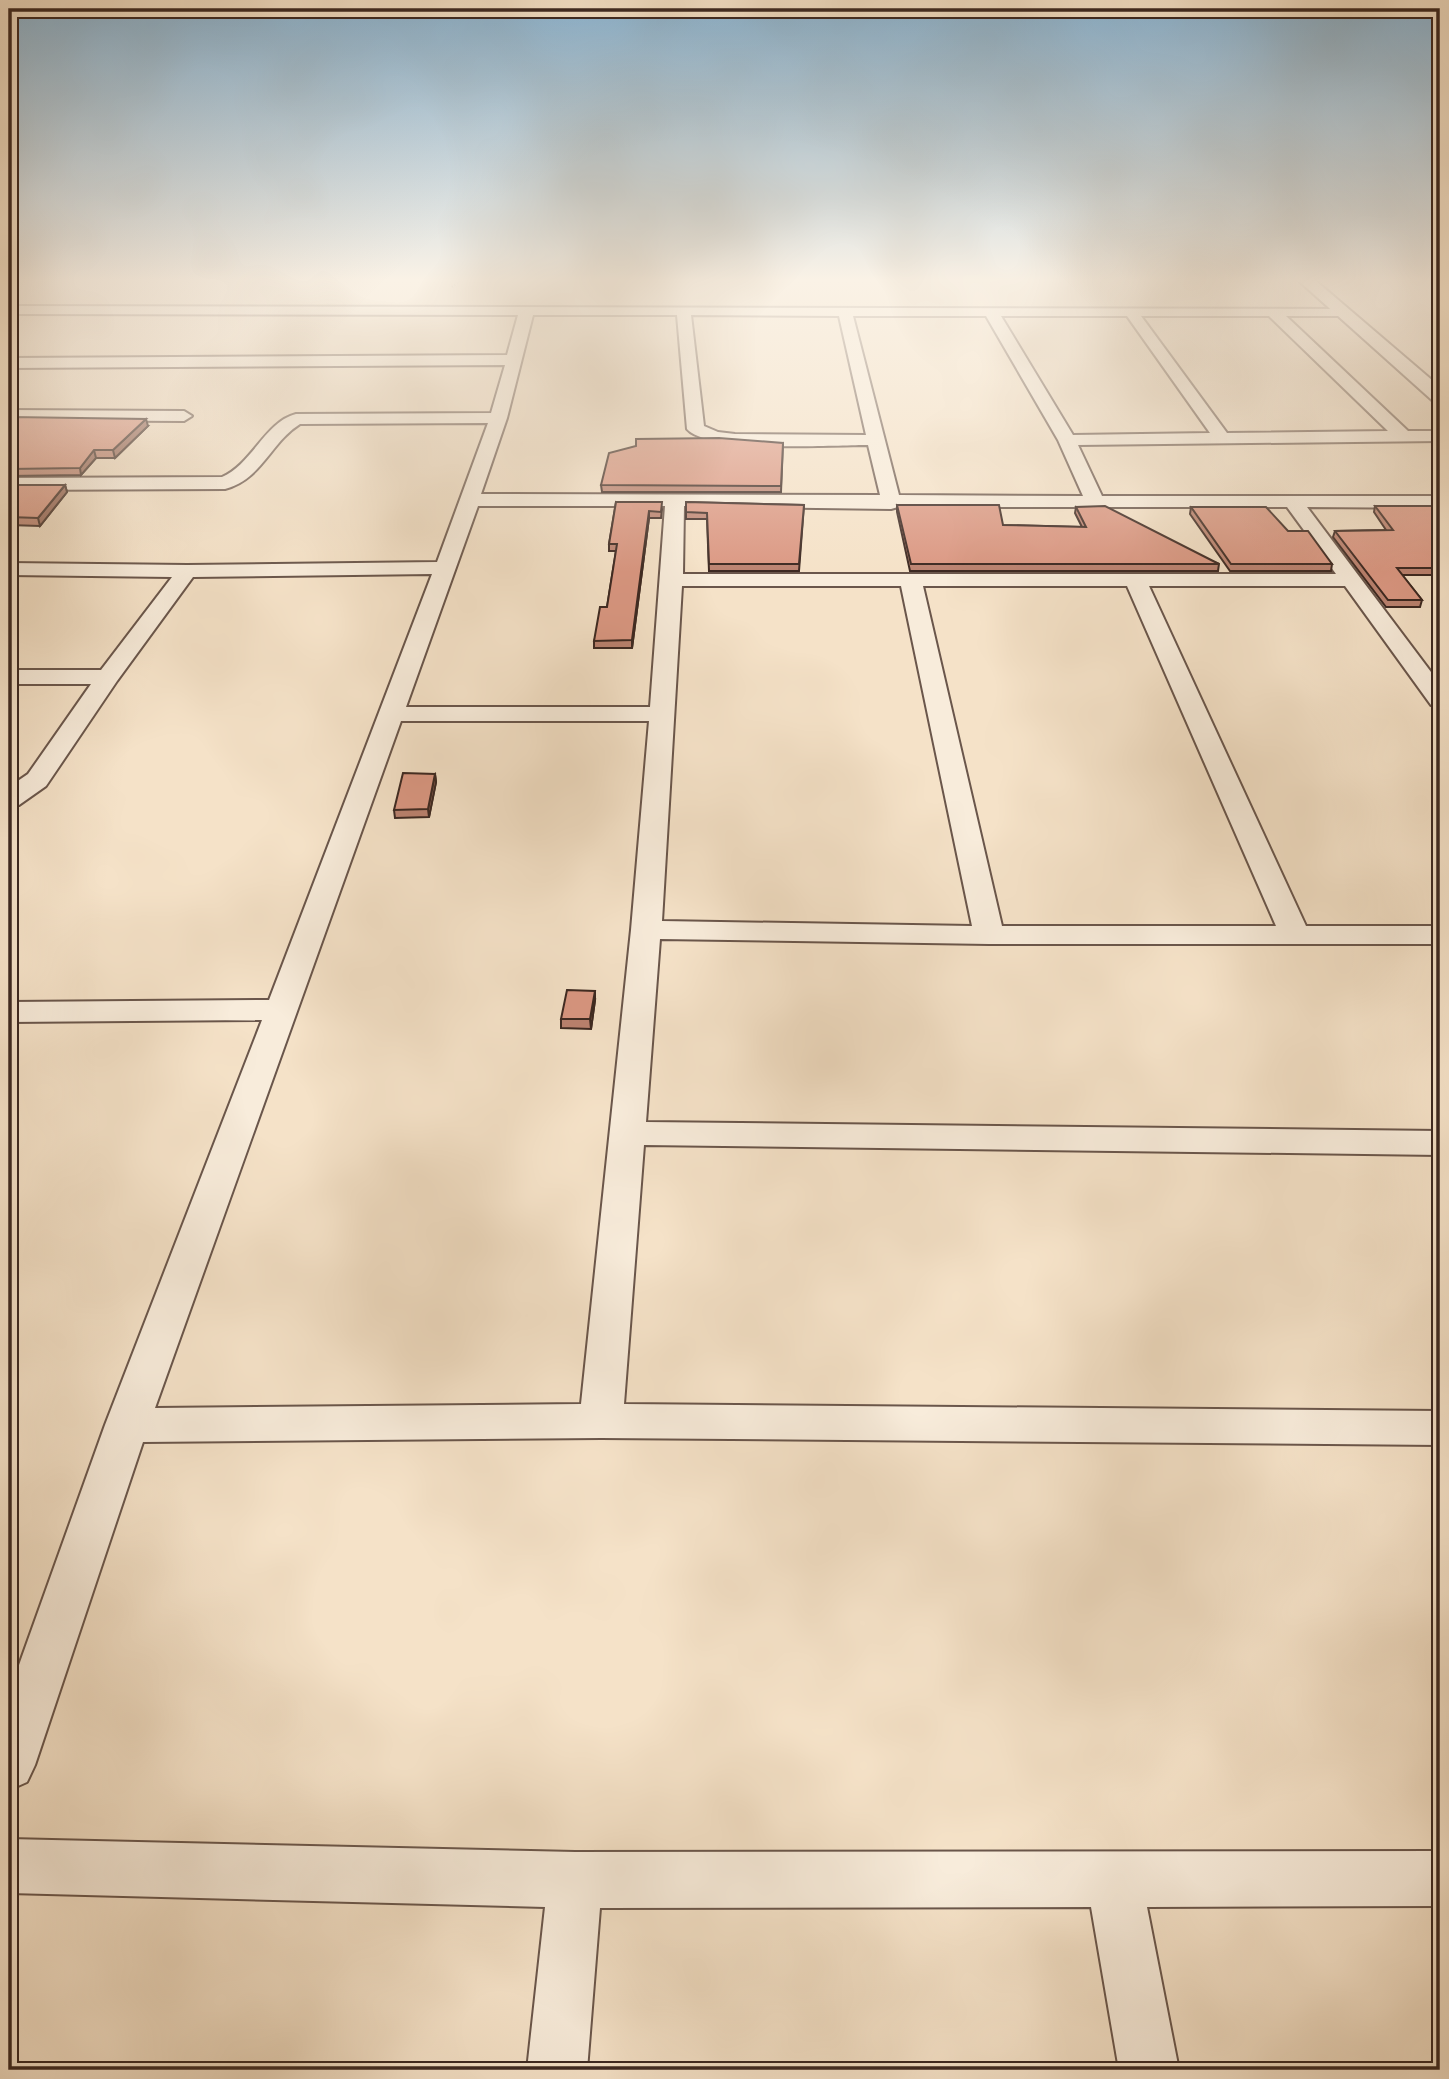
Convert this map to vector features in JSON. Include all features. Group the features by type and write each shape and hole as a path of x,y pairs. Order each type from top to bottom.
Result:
{"street":[{"path":"9,1765 127,1425 470,500 509,378"},
{"path":"691,378 696,429 715,437 877,440"},
{"path":"862,378 891,503"},
{"path":"1030,378 1067,440 1095,502"},
{"path":"1179,378 1222,438"},
{"path":"1342,378 1403,436"},
{"path":"1419,378 1440,396"},
{"path":"9,415 184,416"},
{"path":"9,484 212,485 246,474 285,426 296,419 498,418"},
{"path":"1067,440 1440,436"},
{"path":"470,500 891,503 1440,502"},
{"path":"601,1422 646,930 672,580 675,502"},
{"path":"1294,503 1440,700"},
{"path":"9,569 187,571 443,568"},
{"path":"9,799 37,780 108,677 187,571"},
{"path":"672,580 1352,580"},
{"path":"1135,580 1295,934"},
{"path":"911,582 989,935"},
{"path":"9,677 108,677"},
{"path":"390,714 661,714"},
{"path":"646,930 989,935 1440,935"},
{"path":"9,1012 282,1010"},
{"path":"626,1133 1440,1143"},
{"path":"127,1425 601,1422 1440,1428"},
{"path":"9,1866 575,1880 1440,1879"},
{"path":"557,2070 575,1880"},
{"path":"1114,1881 1149,2070"}],"building":[{"path":"12,417 146,419 113,450 94,450 80,468 9,469 9,420"},
{"path":"719,438 783,443 781,486 601,485 609,453 636,446 636,439"},
{"path":"9,485 65,485 38,518 9,517"},
{"path":"616,502 662,502 661,512 649,511 632,640 594,641 600,607 607,607 617,544 609,544"},
{"path":"686,502 804,505 799,564 709,564 707,513 686,512"},
{"path":"897,505 999,505 1003,525 1086,527 1076,507 1105,506 1219,564 911,564"},
{"path":"1375,506 1433,506 1440,518 1440,568 1397,568 1422,600 1388,600 1335,531 1393,530"},
{"path":"1191,507 1266,507 1288,531 1308,531 1332,564 1231,564"},
{"path":"403,773 435,774 428,809 394,810"},
{"path":"567,990 595,991 590,1019 561,1019"}]}
